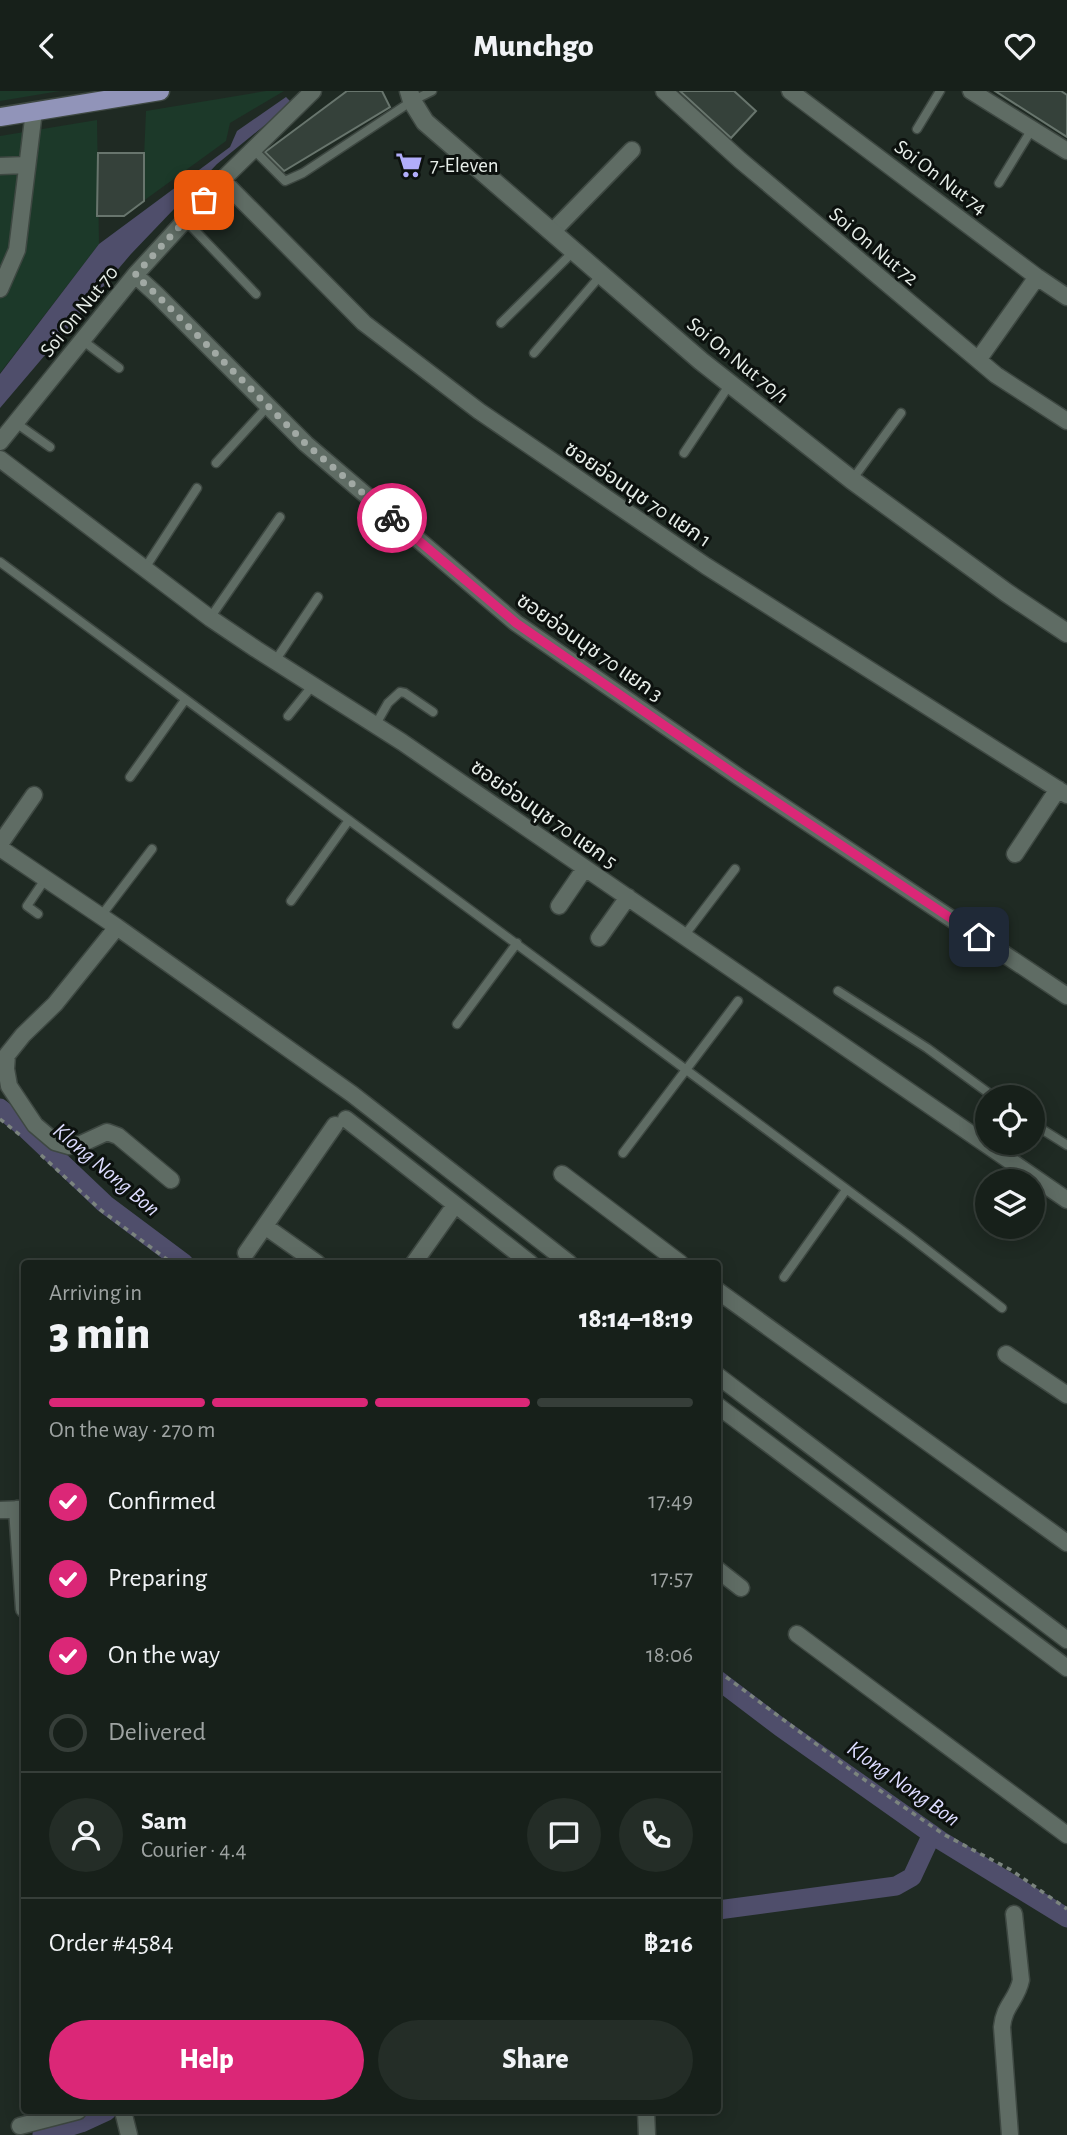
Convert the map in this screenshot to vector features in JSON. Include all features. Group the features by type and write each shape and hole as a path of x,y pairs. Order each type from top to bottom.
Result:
{"main road":[{"path":"0,117 160,91"}],"street":[{"name":"Soi On Nut 70","path":"0,442 135,275 222,180 313,91"},
{"name":"Soi On Nut 72","path":"664,91 740,160 996,375 1067,421"},
{"name":"Soi On Nut 74","path":"790,91 1067,297"},
{"path":"971,91 1067,151"},
{"name":"Soi On Nut 70/1","path":"411,96 425,123 662,329 852,480 1007,593 1067,633"},
{"path":"0,289 17,250 34,111"},
{"path":"552,232 632,150"},
{"path":"0,166 27,165"},
{"name":"ซอยอ่อนนุช 70 แยก 1","path":"222,180 364,323 479,411 706,566 1062,792"},
{"name":"ซอยอ่อนนุช 70 แยก 3","path":"135,275 306,444 516,623 739,777 1067,996"},
{"path":"978,360 1037,277"},
{"name":"ซอยอ่อนนุช 70 แยก 5","path":"0,459 210,618 376,725 1067,1200"},
{"path":"1015,854 1062,792"},
{"path":"34,795 0,846 352,1094 565,1260"},
{"path":"559,906 586,868"},
{"path":"598,938 628,897"},
{"path":"117,927 55,1004 7,1055 9,1086 36,1125 55,1142 69,1146 81,1144 107,1132 118,1136 171,1180"},
{"path":"246,1253 341,1122 456,1205 526,1260"},
{"path":"562,1174 676,1260"},
{"path":"416,1260 456,1205"},
{"path":"266,1227 313,1260"},
{"path":"721,1293 1067,1542"},
{"path":"1006,1354 1067,1395"},
{"path":"721,1378 1067,1640"},
{"path":"721,1408 1067,1668"},
{"path":"0,1510 21,1509"},
{"path":"721,1572 741,1588"},
{"path":"797,1634 1067,1835"},
{"path":"1010,2135 1002,2027 1007,2005 1019,1991 1021,1980 1014,1915"},
{"path":"20,2126 66,2114"},
{"path":"124,2114 129,2135"},
{"path":"646,2114 647,2135"}],"lane":[{"path":"254,150 285,181 303,173 411,96 432,91"},
{"path":"917,129 940,91"},
{"path":"999,183 1032,129"},
{"path":"185,220 256,294"},
{"path":"502,323 574,251"},
{"path":"534,353 601,275"},
{"path":"82,340 120,368"},
{"path":"684,453 730,384"},
{"path":"216,463 268,406"},
{"path":"852,480 901,413"},
{"path":"16,423 50,447"},
{"path":"145,568 197,488"},
{"path":"210,618 280,517"},
{"path":"0,562 517,943 1002,1308"},
{"path":"275,661 318,597"},
{"path":"288,716 313,685"},
{"path":"376,725 388,703 400,692 433,712"},
{"path":"130,777 185,700"},
{"path":"291,901 349,820"},
{"path":"101,916 152,849"},
{"path":"684,936 735,869"},
{"path":"38,914 27,906 46,878"},
{"path":"457,1024 517,943"},
{"path":"838,991 927,1048 978,1085"},
{"path":"623,1153 738,1000"},
{"path":"1045,1131 1067,1145"},
{"path":"784,1277 846,1189"}],"path":[{"path":"0,1119 22,1136"},
{"path":"42,1155 102,1211 168,1260"},
{"path":"721,1673 859,1776 943,1834 1011,1870 1067,1909"}],"green space":[{"path":"0,91 60,91 0,101"},
{"path":"266,91 284,91 230,123 226,141 142,202 146,111"},
{"path":"97,120 99,244 0,373 0,136"}],"water":[{"path":"286,97 292,103 217,164 131,254 0,408 0,374 99,244 230,147 237,131"}],"building":[{"path":"347,91 382,91 390,107 284,171 265,152"},
{"path":"680,91 734,91 756,111 731,138"},
{"path":"995,91 1061,91 1067,95 1067,137"},
{"path":"98,153 144,153 144,201 124,216 97,216"}],"waterway":[{"name":"Klong Nong Bon","path":"0,1108 105,1204 180,1260"},
{"name":"Klong Nong Bon","path":"721,1682 940,1840 1067,1918"},
{"path":"721,1910 896,1886 912,1877 932,1834"},
{"path":"42,2135 100,2114"}],"way so far":[{"path":"204,200 135,275 306,444 392,518"}],"place":[{"name":"7-Eleven","path":"409,165"}],"route":[{"path":"392,518 516,623 739,777 979,937"}]}
